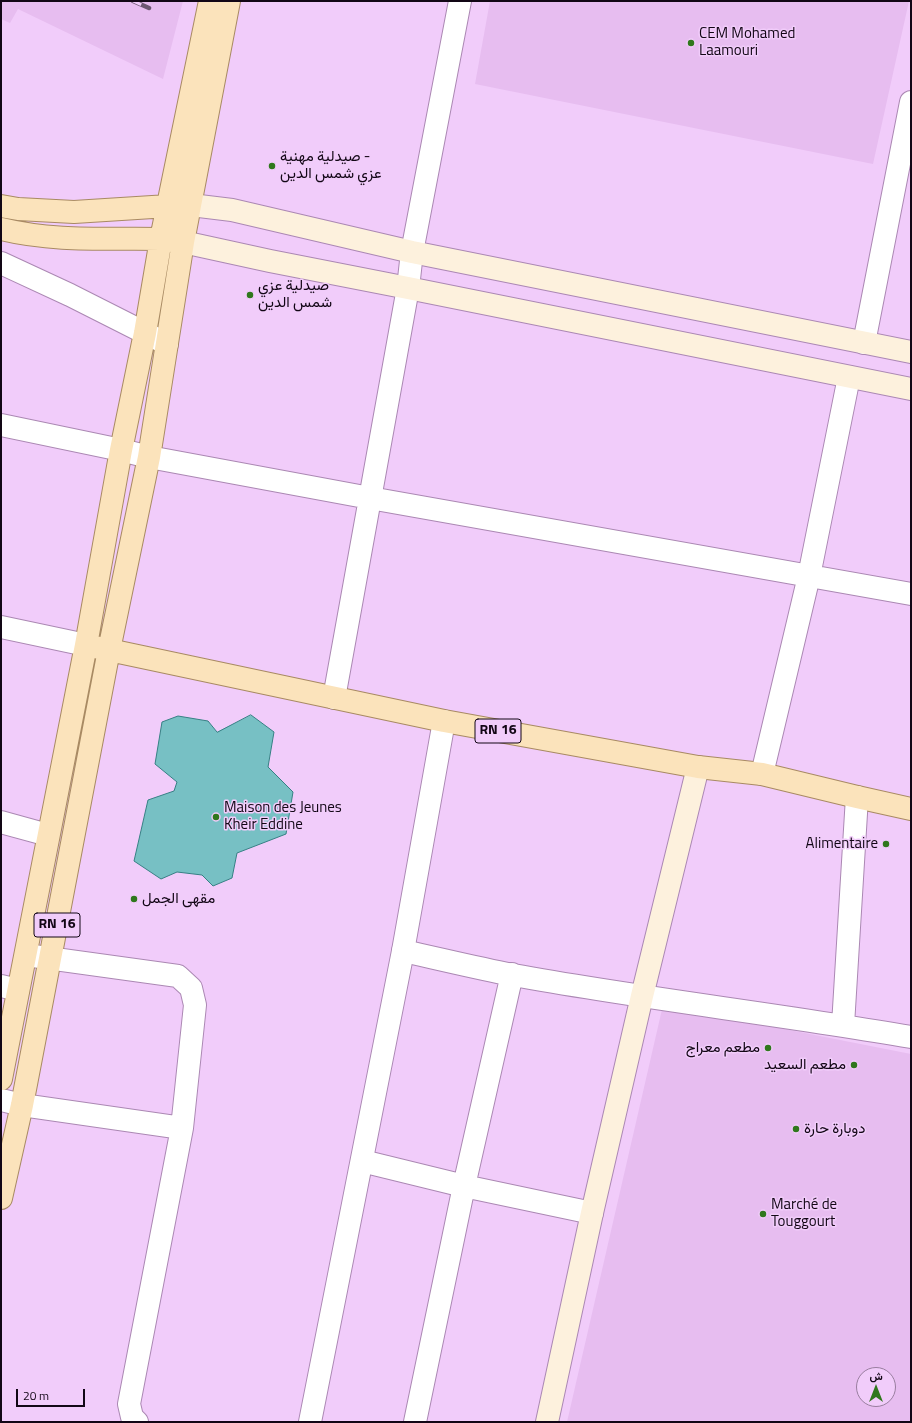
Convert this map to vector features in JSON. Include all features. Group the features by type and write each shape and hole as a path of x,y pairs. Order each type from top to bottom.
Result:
{"main road":[{"path":"86,645 120,450 145,333 161,239 210,1"},
{"path":"109,650 149,457 183,242 229,1"},
{"path":"1,206 18,209 74,212 169,205 191,205 232,210 412,252 911,352"},
{"path":"1,229 58,238 161,239 183,242 270,261 911,389"},
{"name":"RN 16","path":"1,1079 9,988 26,955 86,645 444,722 698,767 762,774 911,809"},
{"name":"RN 16","path":"1,1198 11,1103 51,958 109,650"},
{"path":"547,1422 592,1213 642,996 698,767"}],"street":[{"path":"334,698 408,288 412,252 460,1"},
{"path":"864,343 911,102"},
{"path":"1,263 167,344"},
{"path":"762,774 809,576 849,377"},
{"path":"1,425 149,457 370,498 911,594"},
{"path":"1,627 86,645"},
{"path":"310,1422 403,951 444,722"},
{"path":"843,1025 858,797"},
{"path":"1,822 48,836"},
{"path":"403,951 512,974 642,996 843,1025 911,1037"},
{"path":"26,955 178,976 191,988 195,1005 182,1128 129,1404 132,1417 137,1422"},
{"path":"415,1422 464,1186 512,974"},
{"path":"11,1103 182,1128"},
{"path":"362,1161 464,1186 592,1213"}],"shaded area":[{"path":"1,1 183,1 163,79 18,9 10,23 1,19"},
{"name":"CEM Mohamed Laamouri","path":"490,1 909,1 873,164 475,84"},
{"name":"Marché de Touggourt","path":"663,1005 911,1054 911,1422 567,1422"}],"building":[{"name":"Maison des Jeunes Kheir Eddine","path":"251,715 274,732 268,767 293,792 286,834 237,853 232,878 213,886 202,875 177,872 161,879 134,861 148,800 174,791 177,782 155,764 162,722 178,716 208,721 217,732"}],"railway":[{"path":"133,1 149,8"}],"place":[{"name":"CEM Mohamed Laamouri","path":"691,43"},
{"name":"صيدلية مهنية - عزي شمس الدين","path":"272,166"},
{"name":"صيدلية عزي شمس الدين","path":"250,295"},
{"name":"Maison des Jeunes Kheir Eddine","path":"216,817"},
{"name":"Alimentaire","path":"886,844"},
{"name":"مقهى الجمل","path":"134,899"},
{"name":"مطعم معراج","path":"768,1048"},
{"name":"مطعم السعيد","path":"854,1065"},
{"name":"دوبارة حارة","path":"796,1129"},
{"name":"Marché de Touggourt","path":"763,1214"}]}
